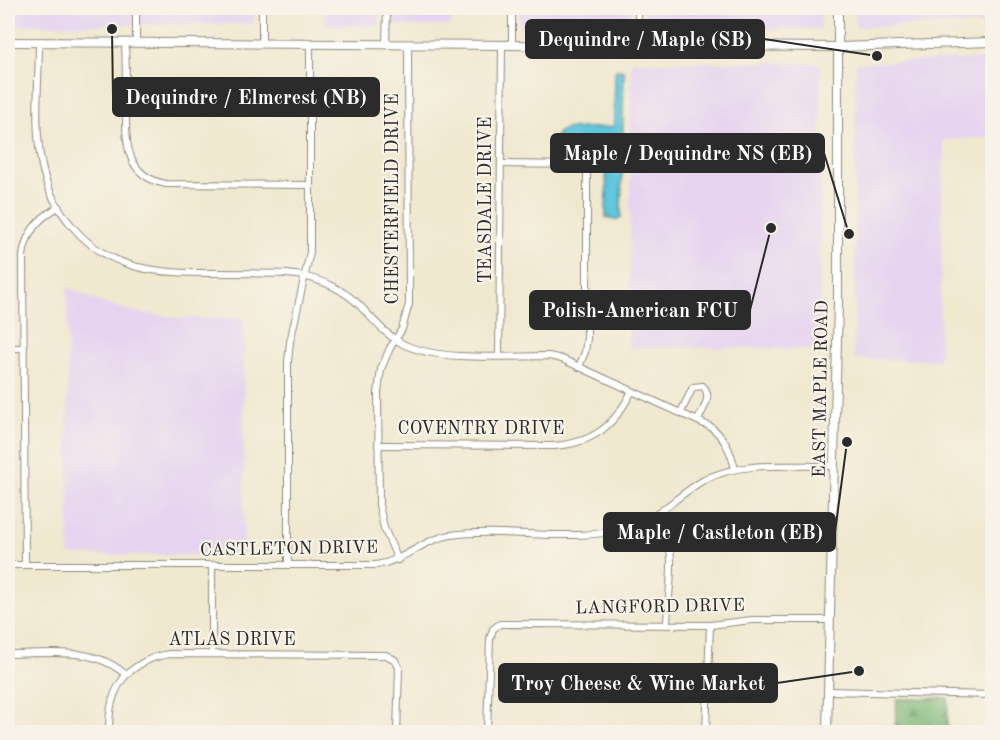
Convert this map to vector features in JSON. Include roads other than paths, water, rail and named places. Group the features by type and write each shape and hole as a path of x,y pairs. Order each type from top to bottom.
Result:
{"main road":[{"name":"EAST MAPLE ROAD","path":"827,732 838,303 838,8"},
{"path":"8,42 838,46 993,42"}],"street":[{"path":"136,8 136,42"},
{"path":"262,8 262,43"},
{"path":"387,8 387,44"},
{"path":"512,8 512,44"},
{"path":"638,8 638,45"},
{"path":"39,42 39,148 45,178 58,207 75,230 106,255 127,265 161,273 287,274 306,277 330,285 344,293 380,329 395,339 432,354 549,356 681,412 717,431 725,442 735,469"},
{"path":"125,42 127,145 134,163 144,175 166,184 310,184"},
{"path":"288,565 288,362 310,252 310,42"},
{"name":"CHESTERFIELD DRIVE","path":"398,560 381,515 378,493 379,380 386,358 406,318 409,304 408,44"},
{"name":"TEASDALE DRIVE","path":"500,356 502,44"},
{"path":"501,164 579,165 587,170 587,338 579,367"},
{"path":"25,565 23,265 25,243 37,223 58,207"},
{"path":"8,348 24,348"},
{"path":"681,412 693,387 703,386 708,392 708,397 698,420"},
{"name":"COVENTRY DRIVE","path":"378,444 554,446 575,443 595,435 609,425 622,410 632,391"},
{"name":"CASTLETON DRIVE","path":"8,565 376,565 398,560 425,543 452,535 599,534 627,529 658,515 702,481 735,469 834,466"},
{"path":"658,515 671,545 667,625"},
{"path":"212,565 212,654"},
{"name":"LANGFORD DRIVE","path":"487,732 490,639 493,629 500,624 710,625 752,620 830,620"},
{"path":"706,732 710,625"},
{"path":"8,654 85,654 107,661 126,675 112,700 109,732"},
{"name":"ATLAS DRIVE","path":"126,675 141,662 159,655 389,656 395,660 399,672 397,732"},
{"path":"828,691 993,695"}],"water":[{"path":"624,71 621,217 614,220 606,217 606,173 598,149 562,148 558,146 556,136 565,129 614,125 615,72"}],"place":[{"name":"Dequindre / Elmcrest (NB)","path":"112,29"},
{"name":"Dequindre / Maple (SB)","path":"877,56"},
{"name":"Polish-American FCU","path":"771,228"},
{"name":"Maple / Dequindre NS (EB)","path":"849,234"},
{"name":"Maple / Castleton (EB)","path":"847,442"},
{"name":"Troy Cheese & Wine Market","path":"859,671"}]}
